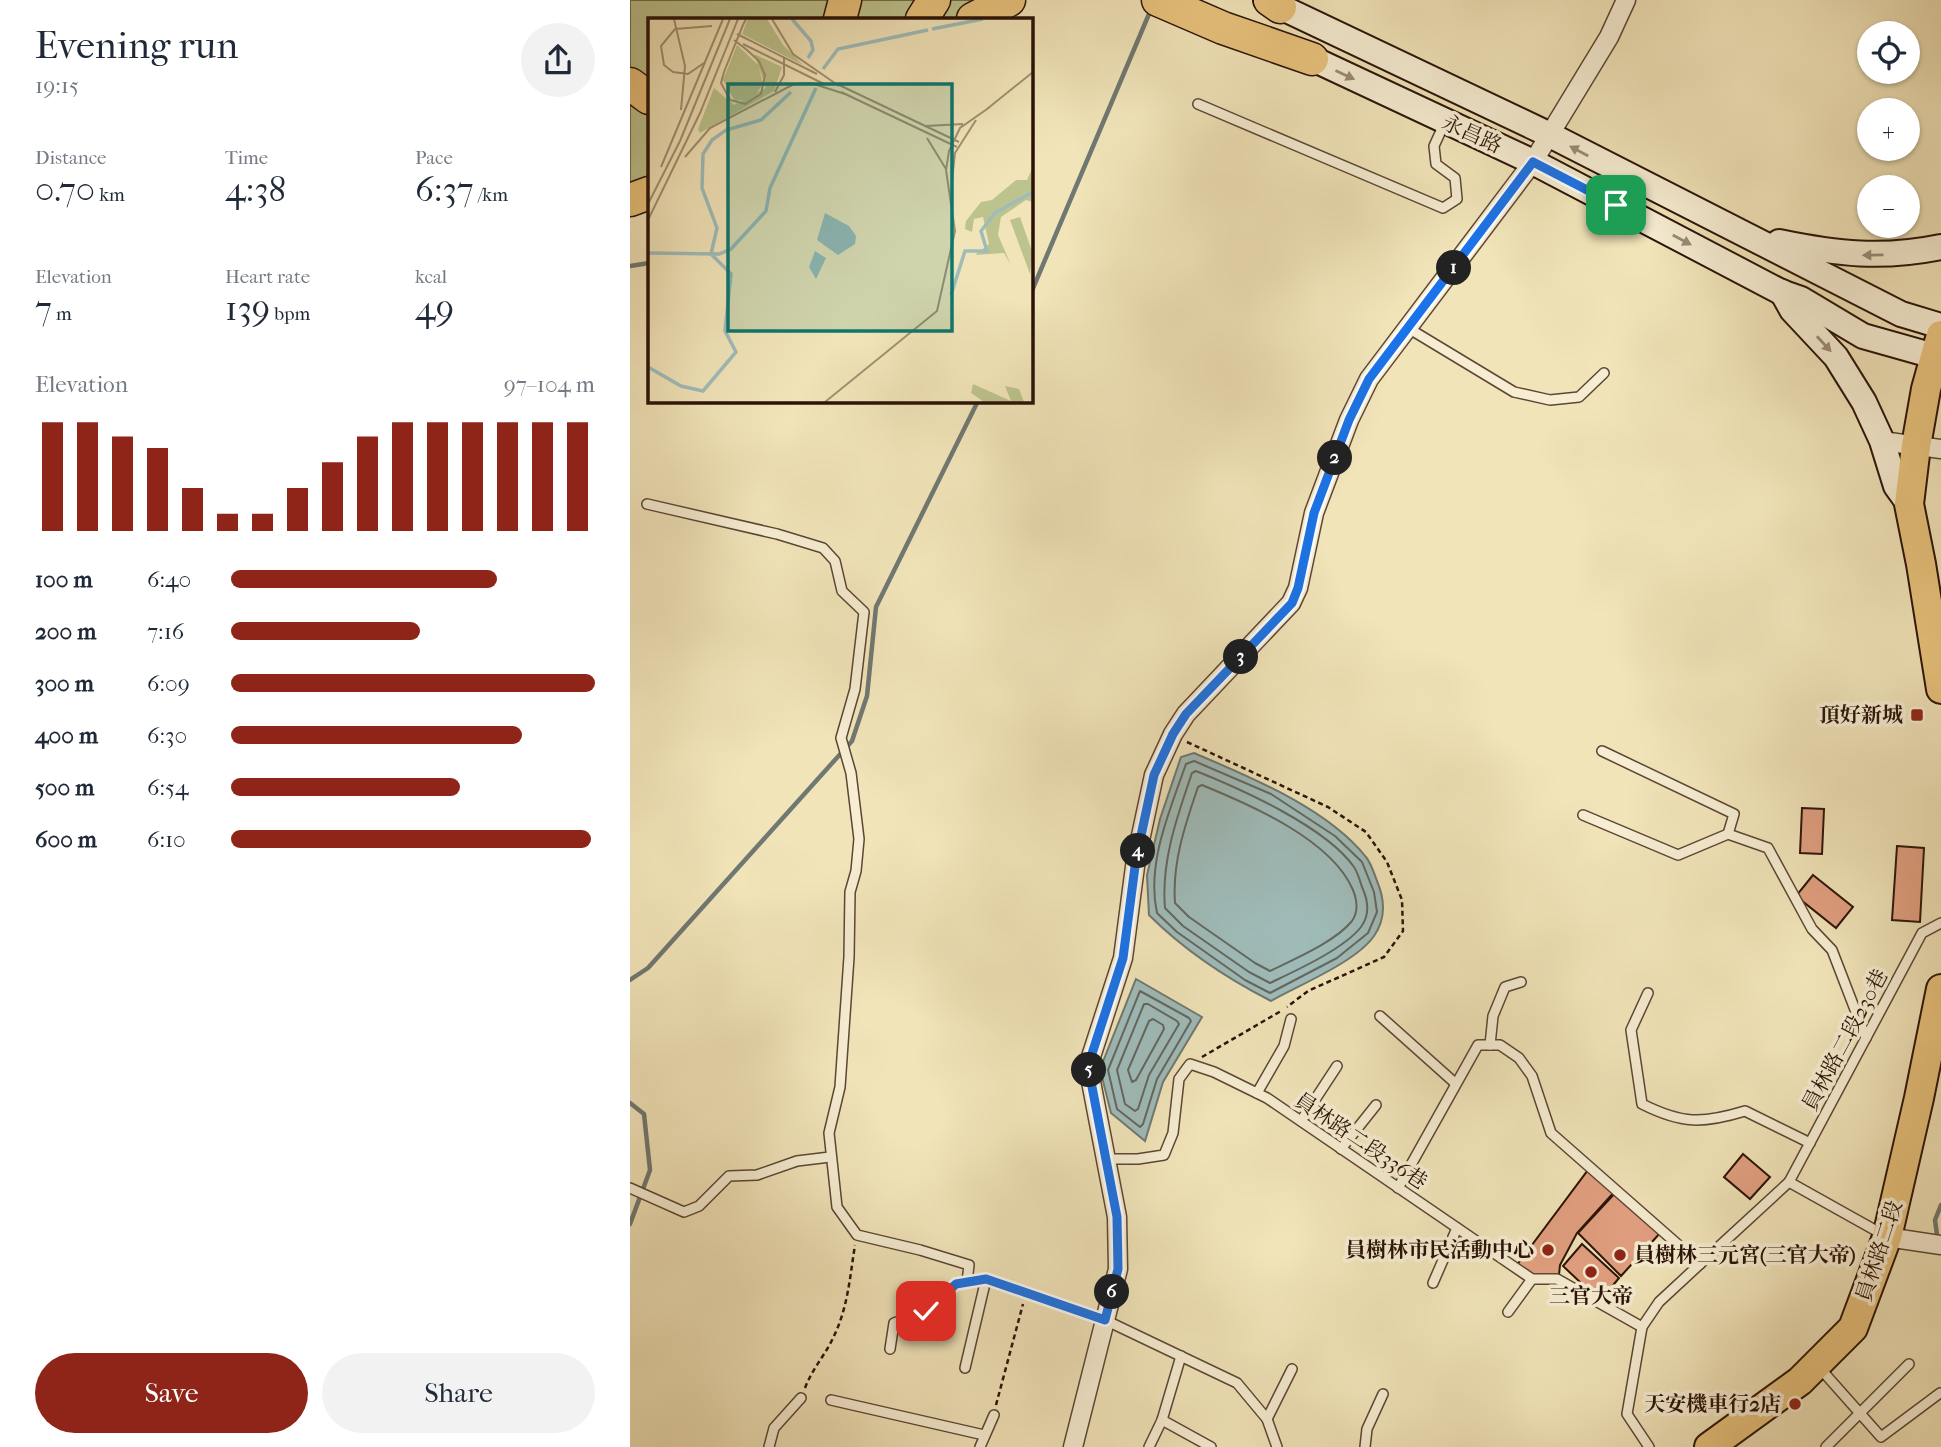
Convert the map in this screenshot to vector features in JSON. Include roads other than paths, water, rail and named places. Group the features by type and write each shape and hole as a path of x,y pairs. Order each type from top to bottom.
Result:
{"highway":[{"path":"840,18 845,0"},
{"path":"923,18 934,0"},
{"path":"975,18 1009,0"},
{"path":"1158,0 1223,28 1311,59"},
{"path":"630,84 648,97"},
{"path":"630,200 648,193"}],"main road":[{"name":"永昌路","path":"1197,0 1311,59 1533,162 1781,292 1801,299 1863,336 1892,346 1939,350"},
{"name":"永昌路","path":"1273,2 1548,134 1901,314 1941,327"},
{"path":"1750,237 1832,253 1868,255 1910,253 1941,247"},
{"path":"1781,292 1792,310 1836,357 1864,402 1882,442 1896,486 1909,504 1922,564 1941,689"},
{"path":"1909,504 1928,447 1926,389 1939,350"},
{"name":"員林路二段","path":"1709,1447 1800,1381 1853,1328 1887,1237 1941,989"}],"street":[{"path":"1073,1447 1118,1269 1117,1217 1088,1066 1123,958 1138,847 1154,775 1173,734 1186,714 1292,603 1298,588 1314,513 1349,420 1369,379 1533,162 1608,37 1626,0"},
{"path":"1882,442 1928,447"},
{"path":"1887,1237 1941,1245"}],"lane":[{"path":"1198,104 1443,208 1457,199 1455,178 1436,164 1434,146 1445,122"},
{"path":"1408,328 1514,392 1550,400 1579,397 1604,373"},
{"path":"647,504 777,534 823,548 835,561 842,591 864,612 855,690 841,738 851,773 859,839 856,871 849,892 849,957 840,1087 828,1133 837,1207 857,1235 969,1265 967,1282"},
{"path":"1602,751 1734,814 1728,834"},
{"path":"1583,815 1678,855 1728,834 1768,848 1812,929 1832,950 1866,1038"},
{"name":"員林路二段230巷","path":"1700,1264 1789,1182 1922,933 1941,923"},
{"path":"1490,1045 1493,1016 1505,987 1521,982"},
{"path":"1648,993 1631,1030 1642,1104 1670,1118 1714,1120 1745,1111 1810,1143"},
{"path":"1380,1016 1455,1083"},
{"path":"1257,1093 1284,1046 1290,1019"},
{"path":"1398,1188 1478,1045 1500,1045 1520,1058 1532,1076 1551,1133 1700,1264 1659,1302 1642,1327 1628,1414 1649,1447"},
{"name":"員林路二段336巷","path":"1105,1159 1138,1159 1164,1155 1173,1133 1179,1079 1190,1064 1214,1072 1257,1093 1532,1279 1557,1279 1642,1327"},
{"path":"1301,1121 1337,1066"},
{"path":"1341,1149 1376,1105"},
{"path":"630,1188 684,1212 699,1206 729,1176 757,1175 797,1161 830,1157"},
{"path":"1789,1182 1887,1237"},
{"path":"1433,1283 1457,1228"},
{"path":"965,1368 986,1279"},
{"path":"890,1349 894,1323 926,1311 956,1284 986,1279 1105,1320 1237,1383 1267,1419 1277,1447"},
{"path":"1508,1312 1532,1279"},
{"path":"1149,1447 1162,1420 1181,1356"},
{"path":"1826,1447 1909,1364"},
{"path":"1816,1365 1881,1437 1940,1393"},
{"path":"1267,1419 1292,1369"},
{"path":"1365,1447 1367,1429 1382,1394"},
{"path":"769,1447 774,1428 801,1398"},
{"path":"831,1400 984,1435"},
{"path":"980,1447 994,1415"},
{"path":"1162,1420 1211,1447"}],"water":[{"path":"1194,753 1286,796 1331,823 1366,857 1380,888 1383,902 1381,923 1366,946 1341,964 1271,1001 1207,962 1176,940 1149,915 1147,875 1160,819 1181,757"},
{"path":"1136,979 1202,1017 1163,1082 1145,1141 1111,1113 1100,1069"}],"waterway":[{"path":"1032,291 1149,14"},
{"path":"630,266 648,263"},
{"path":"630,980 648,968 852,741 867,696 876,607 978,402"},
{"path":"630,1103 644,1114 650,1170 630,1224"},
{"path":"1937,1235 1935,1220 1941,1205"}],"place":[{"name":"頂好新城","path":"1917,715"},
{"name":"員樹林市民活動中心","path":"1548,1250"},
{"name":"員樹林三元宮(三官大帝)","path":"1620,1255"},
{"name":"三官大帝","path":"1591,1272"},
{"name":"天安機車行2店","path":"1795,1404"}]}
